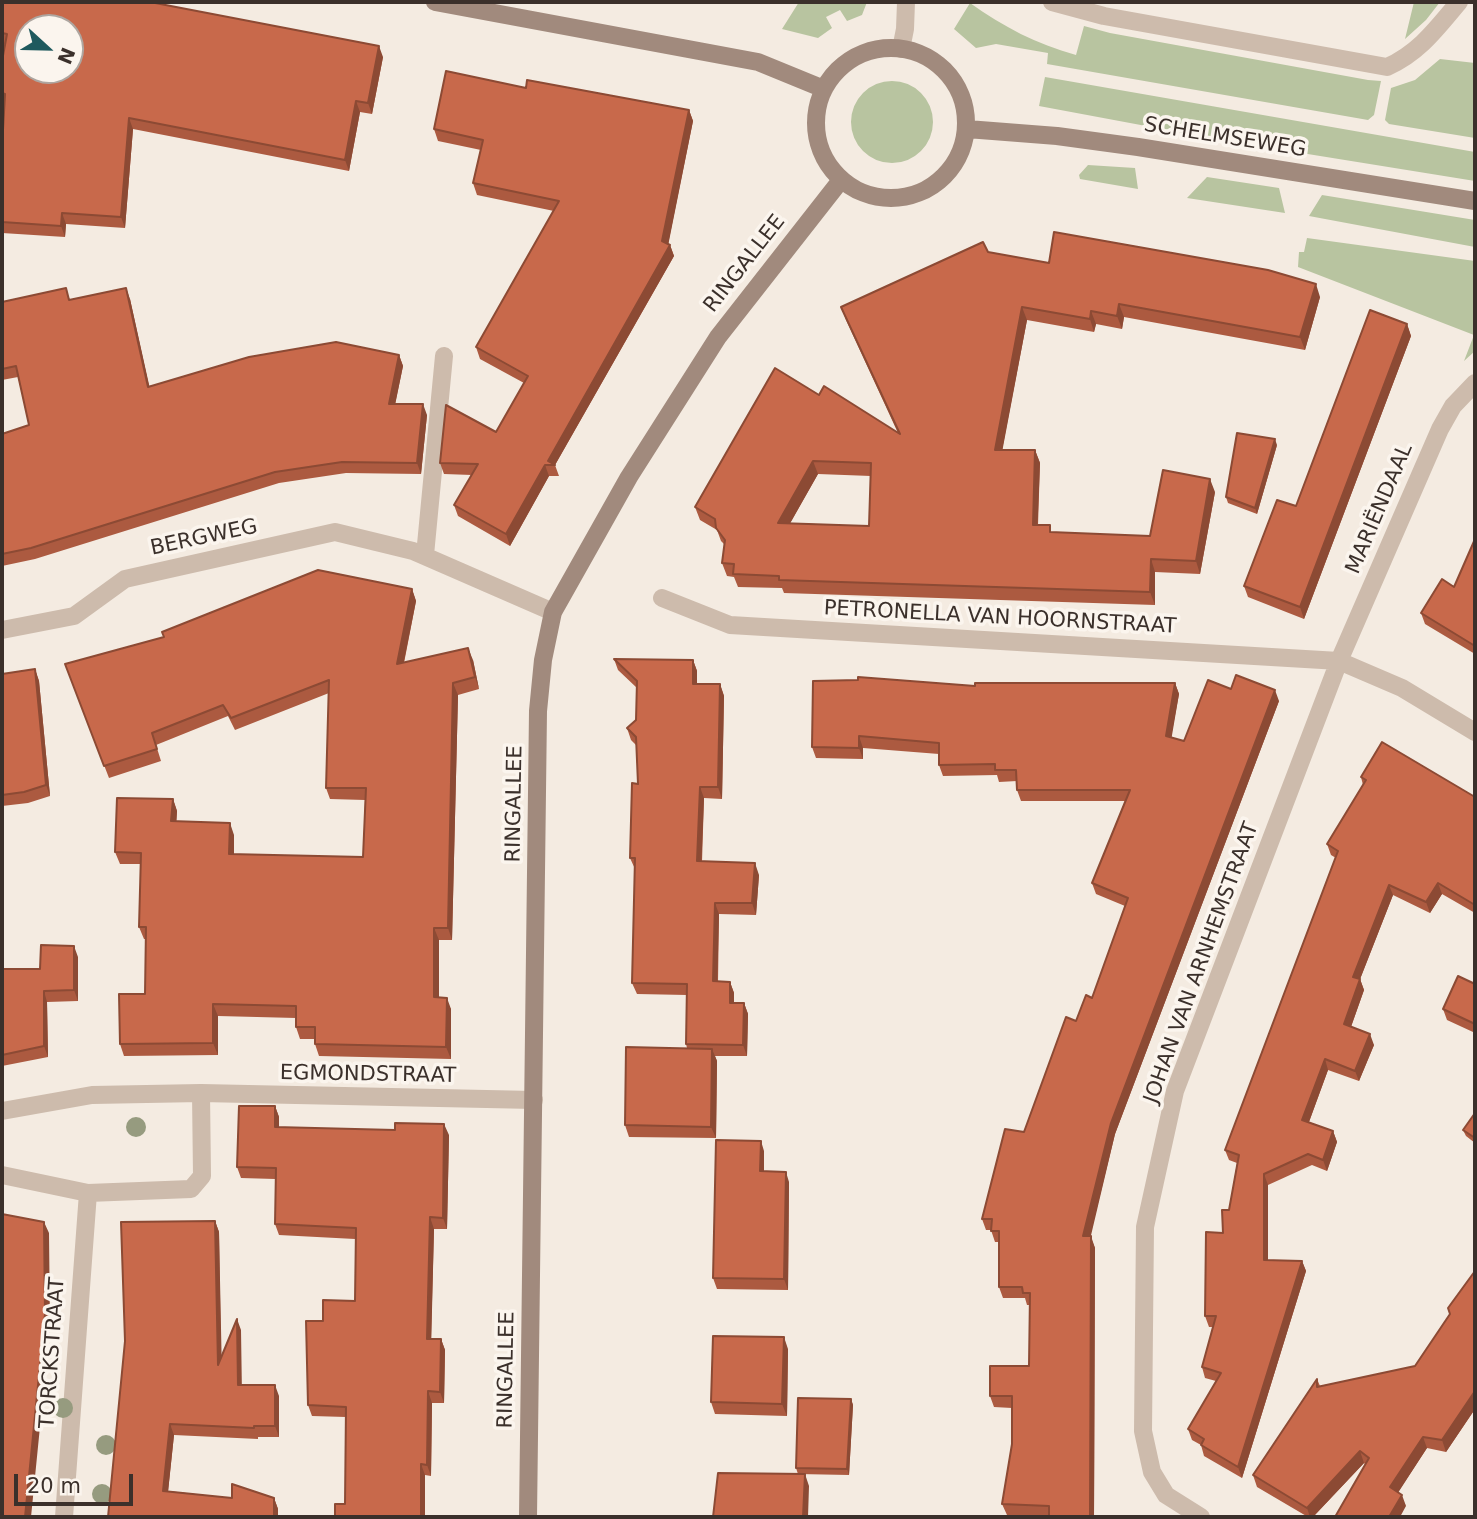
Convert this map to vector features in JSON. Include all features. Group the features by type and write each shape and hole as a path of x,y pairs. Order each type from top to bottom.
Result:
{"main road":[{"path":"435,2 758,62 824,89"},
{"path":"901,49 933,61 957,85 965,107 967,129 959,155 949,171 936,184 921,194 897,198 878,197 858,192 841,180 826,162 816,125 824,89 841,66 850,59 876,50 901,49"},
{"name":"SCHELMSEWEG","path":"967,129 1111,143 1475,201"},
{"name":"RINGALLEE","path":"528,1517 538,712 543,660 553,612 629,477 718,337 841,180"}],"street":[{"path":"901,49 906,2"},
{"path":"1052,2 1104,16 1387,67 1404,60 1419,49 1459,2"},
{"path":"425,555 444,356"},
{"name":"MARIËNDAAL","path":"1339,661 1440,429 1453,406 1475,383"},
{"name":"BERGWEG","path":"2,630 74,616 125,579 335,533 425,555 553,612"},
{"name":"PETRONELLA VAN HOORNSTRAAT","path":"662,598 730,625 1339,661 1402,688 1475,732"},
{"name":"JOHAN VAN ARNHEMSTRAAT","path":"1201,1517 1166,1495 1152,1472 1143,1431 1145,1227 1175,1091 1339,661"},
{"path":"2,1175 88,1193 191,1189 202,1176 201,1093"},
{"name":"EGMONDSTRAAT","path":"2,1111 92,1095 201,1093 534,1100"},
{"name":"TORCKSTRAAT","path":"64,1517 88,1193"}],"green space":[{"path":"799,2 867,2 862,15 847,21 840,10 826,17 832,28 818,38 782,29"},
{"path":"1414,2 1440,2 1426,20 1405,39"},
{"path":"970,3 1021,34 1076,55 1084,26 1110,33 1381,81 1374,115 1368,120 1047,64 1048,53 996,44 976,48 954,29"},
{"path":"1440,59 1475,63 1475,138 1389,124 1385,120 1391,88 1415,80"},
{"path":"1045,77 1475,152 1475,181 1221,140 1039,106"},
{"path":"884,81 900,81 915,88 926,99 933,114 930,138 921,151 900,163 884,163 869,156 858,145 851,130 851,114 858,99 869,88"},
{"path":"1088,165 1135,168 1138,189 1080,179 1079,175"},
{"path":"1207,177 1279,188 1285,213 1187,198"},
{"path":"1322,195 1475,220 1475,247 1309,216"},
{"path":"1307,238 1475,261 1475,351 1464,361 1474,335 1298,267 1299,252 1304,252"}],"building":[{"path":"2,2 150,2 379,46 368,103 356,101 345,160 129,118 121,217 62,213 61,226 2,222 5,94 2,93 2,61 7,34 2,33"},
{"path":"446,71 526,88 527,80 689,110 662,241 670,245 548,461 555,465 545,465 506,534 454,505 478,464 440,463 446,405 496,432 528,376 476,347 559,201 473,183 483,140 434,129"},
{"path":"1054,232 1268,270 1316,284 1300,337 1119,304 1117,316 1091,311 1090,319 1022,307 995,450 1035,450 1033,525 1050,525 1050,532 1150,536 1163,470 1210,479 1196,561 1151,559 1150,592 779,580 779,576 733,574 734,564 722,563 725,540 716,528 715,519 695,507 775,368 819,395 824,386 900,434 841,307 983,242 988,252 1049,263","holes":["813,461 871,463 869,526 778,523"]},
{"path":"66,288 69,300 126,288 148,387 249,357 336,342 399,355 389,404 423,404 417,463 342,462 275,472 31,548 2,554 2,434 29,425 16,366 2,369 2,302"},
{"path":"1370,310 1407,324 1300,607 1244,586 1277,500 1296,506"},
{"path":"1237,433 1275,439 1255,508 1226,497"},
{"path":"1475,539 1475,646 1421,613 1442,579 1454,587"},
{"path":"318,570 412,589 397,664 468,648 475,677 453,683 448,928 434,928 434,997 447,998 446,1047 315,1044 315,1027 296,1027 296,1006 213,1004 213,1043 120,1044 119,994 145,994 146,927 139,927 141,853 115,852 117,798 173,799 171,821 230,823 229,854 363,857 366,788 326,788 329,680 231,718 223,705 152,733 157,749 104,766 65,664 164,637 162,632"},
{"path":"614,659 693,660 693,684 720,684 718,787 700,787 697,861 755,863 752,903 715,903 713,981 730,982 730,1003 744,1003 743,1045 686,1044 687,984 632,983 635,858 630,858 632,783 638,784 636,737 627,728 636,720 637,681"},
{"path":"35,669 46,785 2,795 2,674"},
{"path":"1236,675 1275,690 1111,1123 1083,1236 1091,1236 1090,1517 1049,1517 1049,1506 1002,1504 1012,1444 1012,1396 990,1396 990,1366 1029,1366 1030,1293 1023,1293 1022,1287 999,1287 999,1231 991,1231 992,1219 982,1219 1005,1129 1024,1132 1066,1017 1076,1021 1086,995 1092,998 1128,898 1092,883 1130,790 1017,790 1016,770 995,770 995,764 939,765 939,743 859,736 859,748 812,747 813,681 858,680 858,677 975,686 975,683 1175,683 1166,736 1184,741 1208,680 1231,689"},
{"path":"1382,742 1475,797 1475,905 1438,883 1426,902 1389,885 1353,977 1360,979 1344,1024 1370,1034 1355,1071 1325,1059 1302,1120 1333,1131 1323,1160 1308,1154 1264,1174 1264,1260 1302,1261 1238,1467 1201,1445 1204,1439 1188,1429 1221,1373 1202,1367 1216,1316 1205,1316 1206,1232 1223,1233 1222,1210 1229,1210 1239,1155 1225,1150 1338,851 1327,844 1366,780 1361,777"},
{"path":"41,945 74,946 74,990 44,991 44,1046 2,1055 2,969 40,969"},
{"path":"1458,976 1475,984 1475,1024 1443,1009"},
{"path":"626,1047 712,1049 711,1127 625,1125"},
{"path":"239,1106 275,1106 275,1127 395,1130 395,1123 444,1124 443,1218 430,1217 427,1339 441,1339 440,1392 428,1391 427,1465 421,1464 421,1517 335,1517 335,1504 345,1504 346,1407 308,1405 306,1321 323,1321 323,1300 355,1301 356,1228 275,1224 276,1168 237,1167"},
{"path":"1475,1113 1475,1138 1463,1130"},
{"path":"716,1140 761,1141 760,1171 786,1172 784,1279 713,1278"},
{"path":"2,1214 44,1222 45,1314 25,1517 2,1517"},
{"path":"215,1221 218,1365 237,1319 238,1385 275,1385 275,1426 254,1428 170,1424 163,1491 232,1498 232,1484 274,1498 274,1517 108,1517 125,1341 121,1222"},
{"path":"1475,1271 1475,1391 1442,1440 1423,1437 1390,1487 1402,1495 1389,1517 1335,1517 1369,1458 1360,1451 1307,1508 1253,1475 1317,1379 1317,1387 1415,1366 1450,1314 1448,1308"},
{"path":"713,1336 784,1337 782,1404 711,1402"},
{"path":"798,1398 851,1399 847,1469 796,1468"},
{"path":"718,1473 805,1474 803,1517 713,1517"}]}
